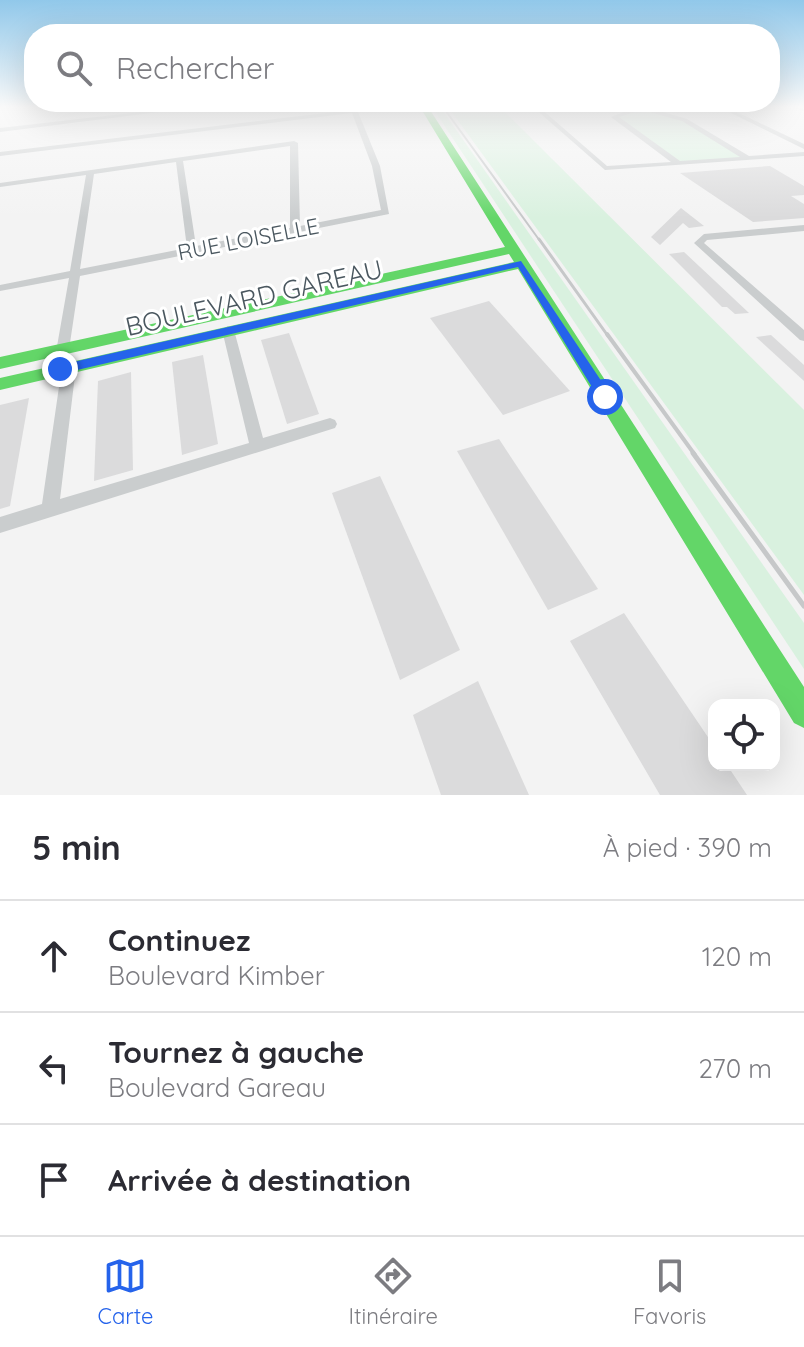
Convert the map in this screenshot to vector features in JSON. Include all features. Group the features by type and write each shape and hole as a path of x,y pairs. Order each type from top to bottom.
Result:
{"street":[{"path":"0,154 78,144"},
{"path":"0,185 286,144"},
{"path":"294,144 295,230"},
{"name":"RUE LOISELLE","path":"0,288 386,212 376,166 368,144"},
{"path":"447,144 804,713"},
{"path":"578,144 605,168 804,154"},
{"path":"651,144 679,164"},
{"path":"725,144 749,159"},
{"path":"179,159 192,250"},
{"path":"50,509 64,368 63,349 90,172"},
{"path":"804,228 704,237 699,243 804,337"},
{"name":"BOULEVARD GAREAU","path":"0,384 228,330 516,256"},
{"name":"BOULEVARD GAREAU","path":"0,363 516,256"},
{"path":"228,330 257,446"},
{"path":"0,525 330,424"}],"green space":[{"path":"457,144 466,144 804,623 804,669"},
{"path":"475,144 537,144 804,410 804,595"},
{"path":"650,144 725,144 749,159 679,164"}],"building":[{"path":"770,166 804,186 804,195 791,196 804,204 804,218 753,222 680,173"},
{"path":"681,208 704,226 689,228 683,223 660,245 651,237"},
{"path":"684,252 749,313 735,314 722,307 669,254"},
{"path":"489,301 570,391 503,415 430,318"},
{"path":"289,333 319,414 287,424 261,340"},
{"path":"771,335 804,365 804,381 756,337"},
{"path":"203,355 218,444 182,455 172,362"},
{"path":"131,372 133,470 94,481 98,381"},
{"path":"29,398 10,506 0,509 0,405"},
{"path":"499,439 598,589 548,610 457,451"},
{"path":"380,476 460,650 400,680 332,493"},
{"path":"624,613 708,737 708,771 731,771 747,795 660,795 570,641"},
{"path":"478,681 529,795 441,795 413,715"}],"railway":[{"path":"470,144 540,241"},
{"path":"539,239 608,336"},
{"path":"607,334 695,455"},
{"path":"693,453 804,606"}],"traffic: fast":[{"path":"447,144 804,713"},
{"path":"0,363 512,249"},
{"path":"0,384 521,264"}],"route":[{"path":"60,369 521,264 605,397"}]}
